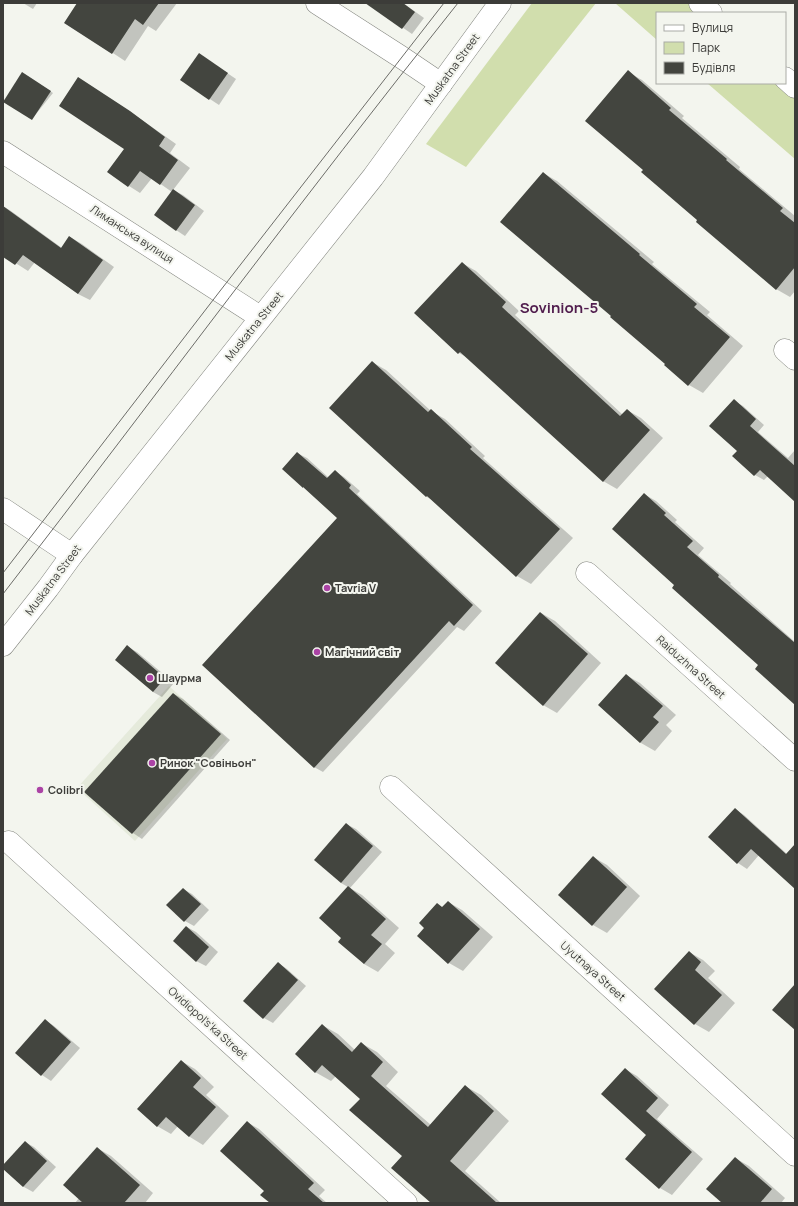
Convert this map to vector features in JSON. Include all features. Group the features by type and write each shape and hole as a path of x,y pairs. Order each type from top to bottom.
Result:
{"street":[{"path":"317,3 441,84"},
{"name":"Muskatna Street","path":"3,645 260,317 373,177 500,3"},
{"path":"700,3 710,12"},
{"path":"786,79 795,87"},
{"name":"Лиманська вулиця","path":"3,152 260,317"},
{"path":"3,509 72,555"},
{"name":"Raiduzhna Street","path":"587,573 795,760"},
{"name":"Uyutnaya Street","path":"391,787 795,1155"},
{"name":"Ovidiopol's'ka Street","path":"9,842 406,1203"}],"shaded area":[{"name":"Ринок \"Совіньон\"","path":"169,686 227,739 135,841 77,788"}],"green space":[{"path":"532,3 596,3 466,167 426,144"},
{"path":"615,3 690,3 700,12 656,12 656,39"},
{"path":"708,84 781,84 795,96 795,159"}],"building":[{"path":"77,3 159,3 143,25 135,19 112,54 64,23"},
{"path":"365,3 403,3 415,12 402,29"},
{"path":"199,53 228,73 209,100 180,80"},
{"path":"628,70 671,108 669,110 783,208 780,211 795,223 795,267 776,290 696,222 697,220 641,172 643,170 585,121"},
{"path":"22,72 51,91 32,120 3,102"},
{"path":"78,77 130,111 165,137 159,146 178,160 160,185 140,171 128,187 107,172 124,149 59,106"},
{"path":"543,172 697,304 694,307 730,337 688,386 664,365 665,364 610,317 611,316 500,222"},
{"path":"173,189 195,205 176,231 154,215"},
{"path":"3,206 61,248 69,236 103,260 78,294 23,255 15,265 3,257"},
{"path":"462,262 506,302 502,307 620,416 627,409 650,430 603,482 460,352 458,354 414,313"},
{"path":"372,361 428,412 431,409 472,447 470,449 560,529 516,577 329,408"},
{"path":"734,399 756,419 750,426 795,466 795,502 760,470 754,476 732,456 737,451 709,426"},
{"name":"Магічний світ","path":"297,452 327,478 335,470 351,485 349,488 473,605 454,626 449,621 314,768 202,665 337,518 282,469"},
{"path":"644,493 666,513 664,515 693,541 687,547 719,575 718,577 795,643 795,705 755,669 758,665 672,588 674,585 612,529"},
{"path":"540,612 588,654 543,706 495,663"},
{"path":"127,645 165,678 153,692 115,660"},
{"path":"626,674 663,706 653,717 659,722 640,743 598,705"},
{"name":"Ринок \"Совіньон\"","path":"173,693 221,734 132,834 84,792"},
{"path":"735,808 786,854 795,844 795,889 751,849 737,864 708,837"},
{"path":"346,823 373,846 341,883 314,860"},
{"path":"593,856 627,887 592,926 558,895"},
{"path":"348,886 386,919 371,935 382,944 364,964 338,942 341,938 319,918"},
{"path":"183,888 201,904 184,922 166,905"},
{"path":"448,901 480,929 448,964 417,936 424,928 419,923 437,903 442,907"},
{"path":"186,926 209,947 196,962 173,941"},
{"path":"689,951 701,962 695,970 722,995 694,1025 654,989"},
{"path":"278,962 298,980 263,1019 243,1001"},
{"path":"795,984 795,1030 772,1010"},
{"path":"45,1019 71,1042 41,1076 15,1053"},
{"path":"322,1024 352,1052 361,1042 383,1062 371,1076 428,1127 465,1085 494,1111 450,1161 497,1203 431,1203 391,1168 402,1156 349,1110 360,1099 322,1065 315,1073 295,1054"},
{"path":"181,1060 201,1078 193,1087 216,1107 189,1137 166,1117 157,1127 137,1109"},
{"path":"625,1068 658,1098 646,1111 692,1152 659,1189 625,1159 646,1135 601,1094"},
{"path":"247,1121 314,1183 308,1189 324,1203 270,1203 260,1195 264,1191 220,1151"},
{"path":"25,1141 47,1161 23,1187 3,1169 3,1165"},
{"path":"97,1147 140,1185 124,1203 83,1203 63,1185"},
{"path":"735,1157 772,1189 760,1203 722,1203 706,1189"}],"tram line":[{"path":"3,573 444,3"},
{"path":"3,594 286,223 458,3"}],"place":[{"name":"Tavria V","path":"327,588"},
{"name":"Магічний світ","path":"317,652"},
{"name":"Шаурма","path":"150,678"},
{"name":"Ринок \"Совіньон\"","path":"152,763"},
{"name":"Colibri","path":"40,790"}],"district":[{"name":"Sovinion-5","path":"559,308"}]}
